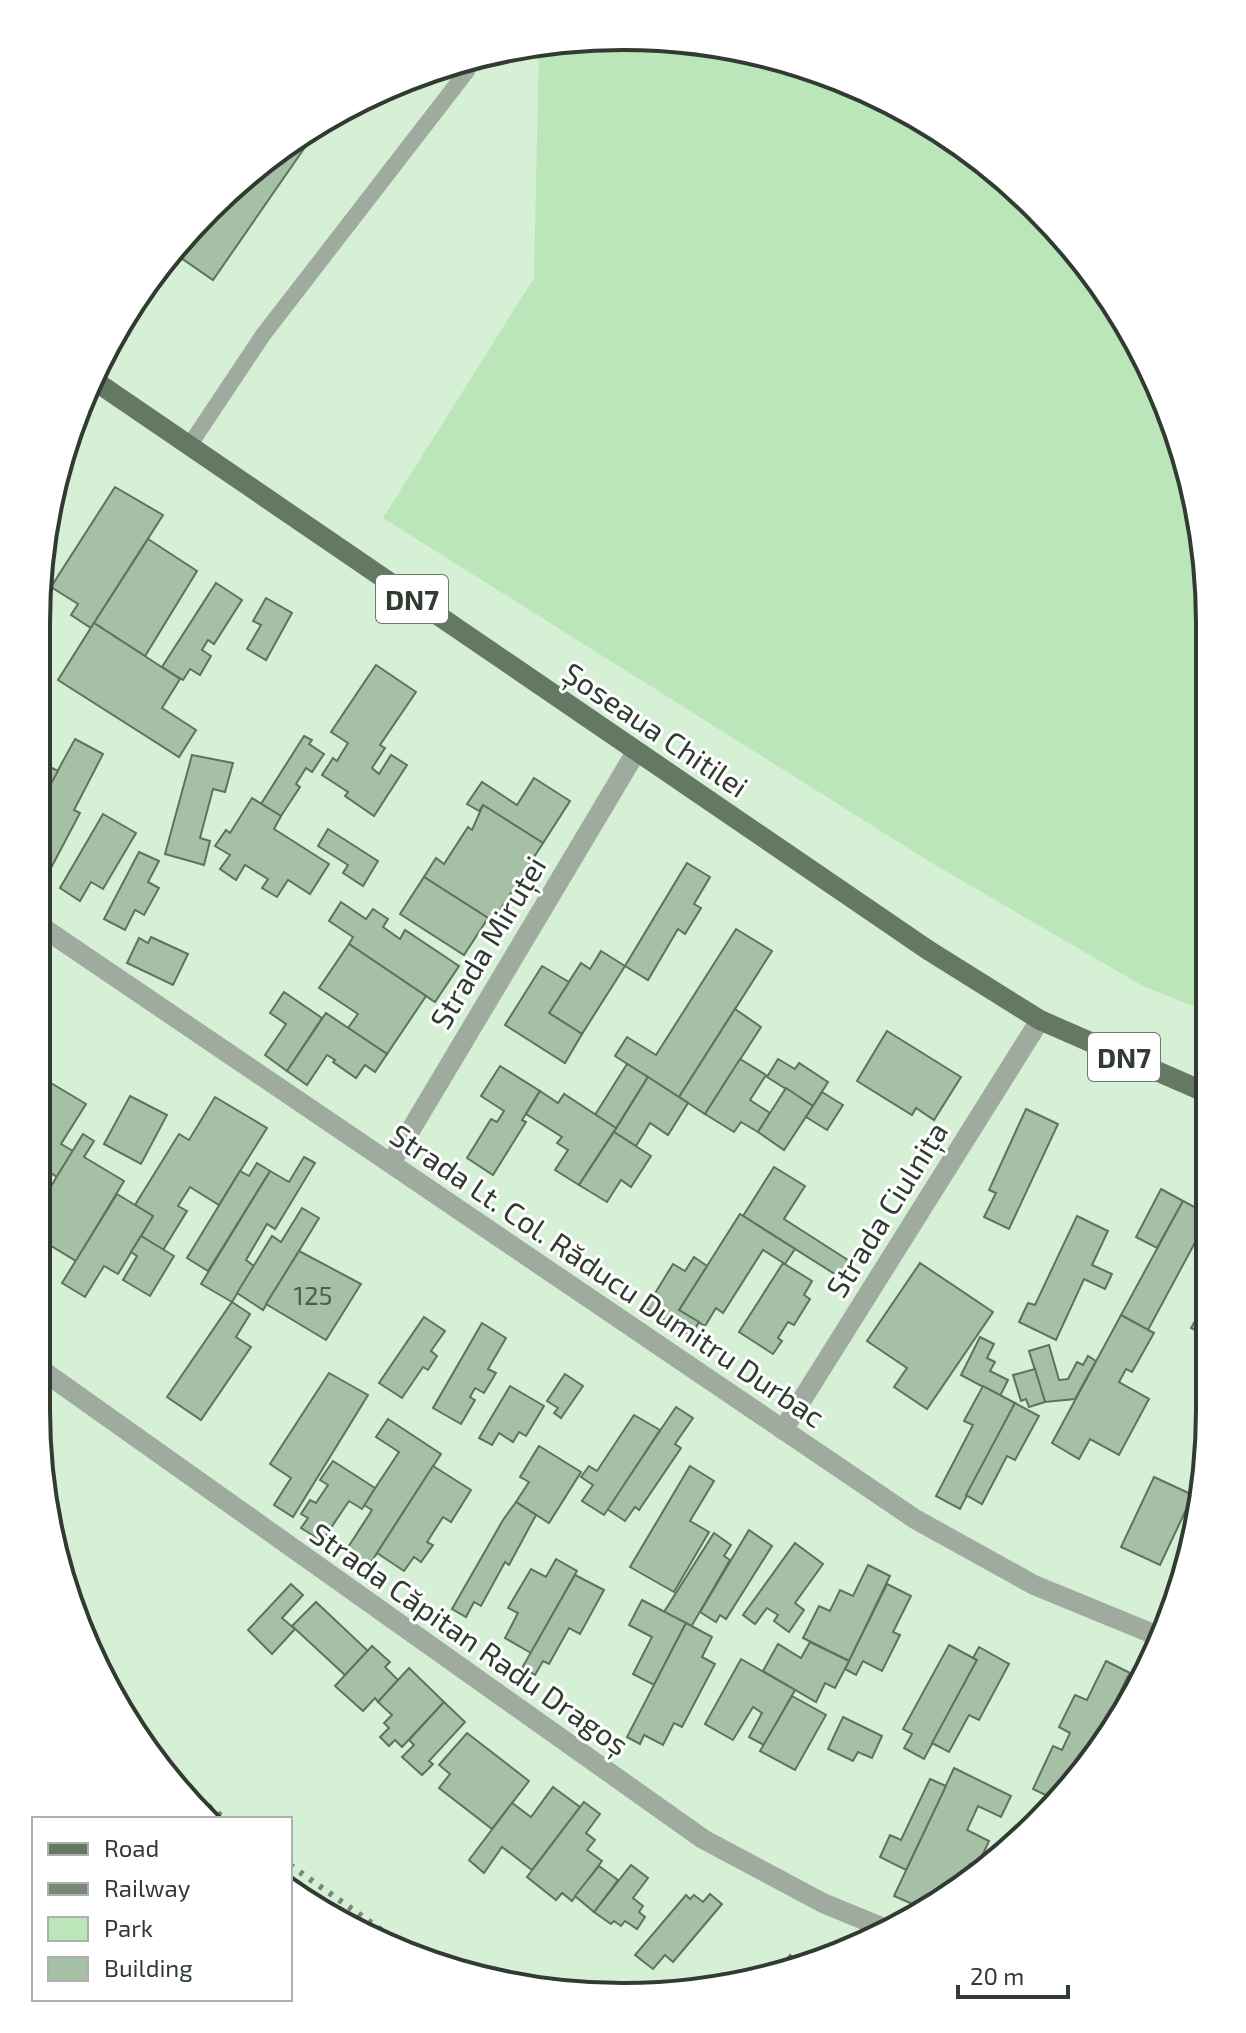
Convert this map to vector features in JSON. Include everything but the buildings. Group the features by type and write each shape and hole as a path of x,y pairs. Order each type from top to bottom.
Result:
{"main road":[{"name":"Șoseaua Chitilei","path":"102,386 928,950 1040,1020 1196,1088"}],"street":[{"name":"Strada Miruței","path":"391,1163 636,752"},
{"name":"Strada Lt. Col. Răducu Dumitru Durbac","path":"50,932 915,1519 1034,1585 1150,1633"},
{"name":"Strada Ciulnița","path":"783,1430 1040,1020"},
{"name":"Strada Căpitan Radu Dragoș","path":"50,1376 703,1839 823,1903 875,1924"}],"lane":[{"path":"189,446 263,335 466,73"}],"green space":[{"path":"586,51 660,51 735,61 807,80 842,94 910,127 972,168 1054,245 1099,305 1137,370 1166,439 1185,511 1195,586 1196,623 1196,1008 1141,985 935,865 383,518 534,278 539,57"}],"railway":[{"path":"213,1809 223,1817"},
{"path":"292,1866 378,1927"}]}
